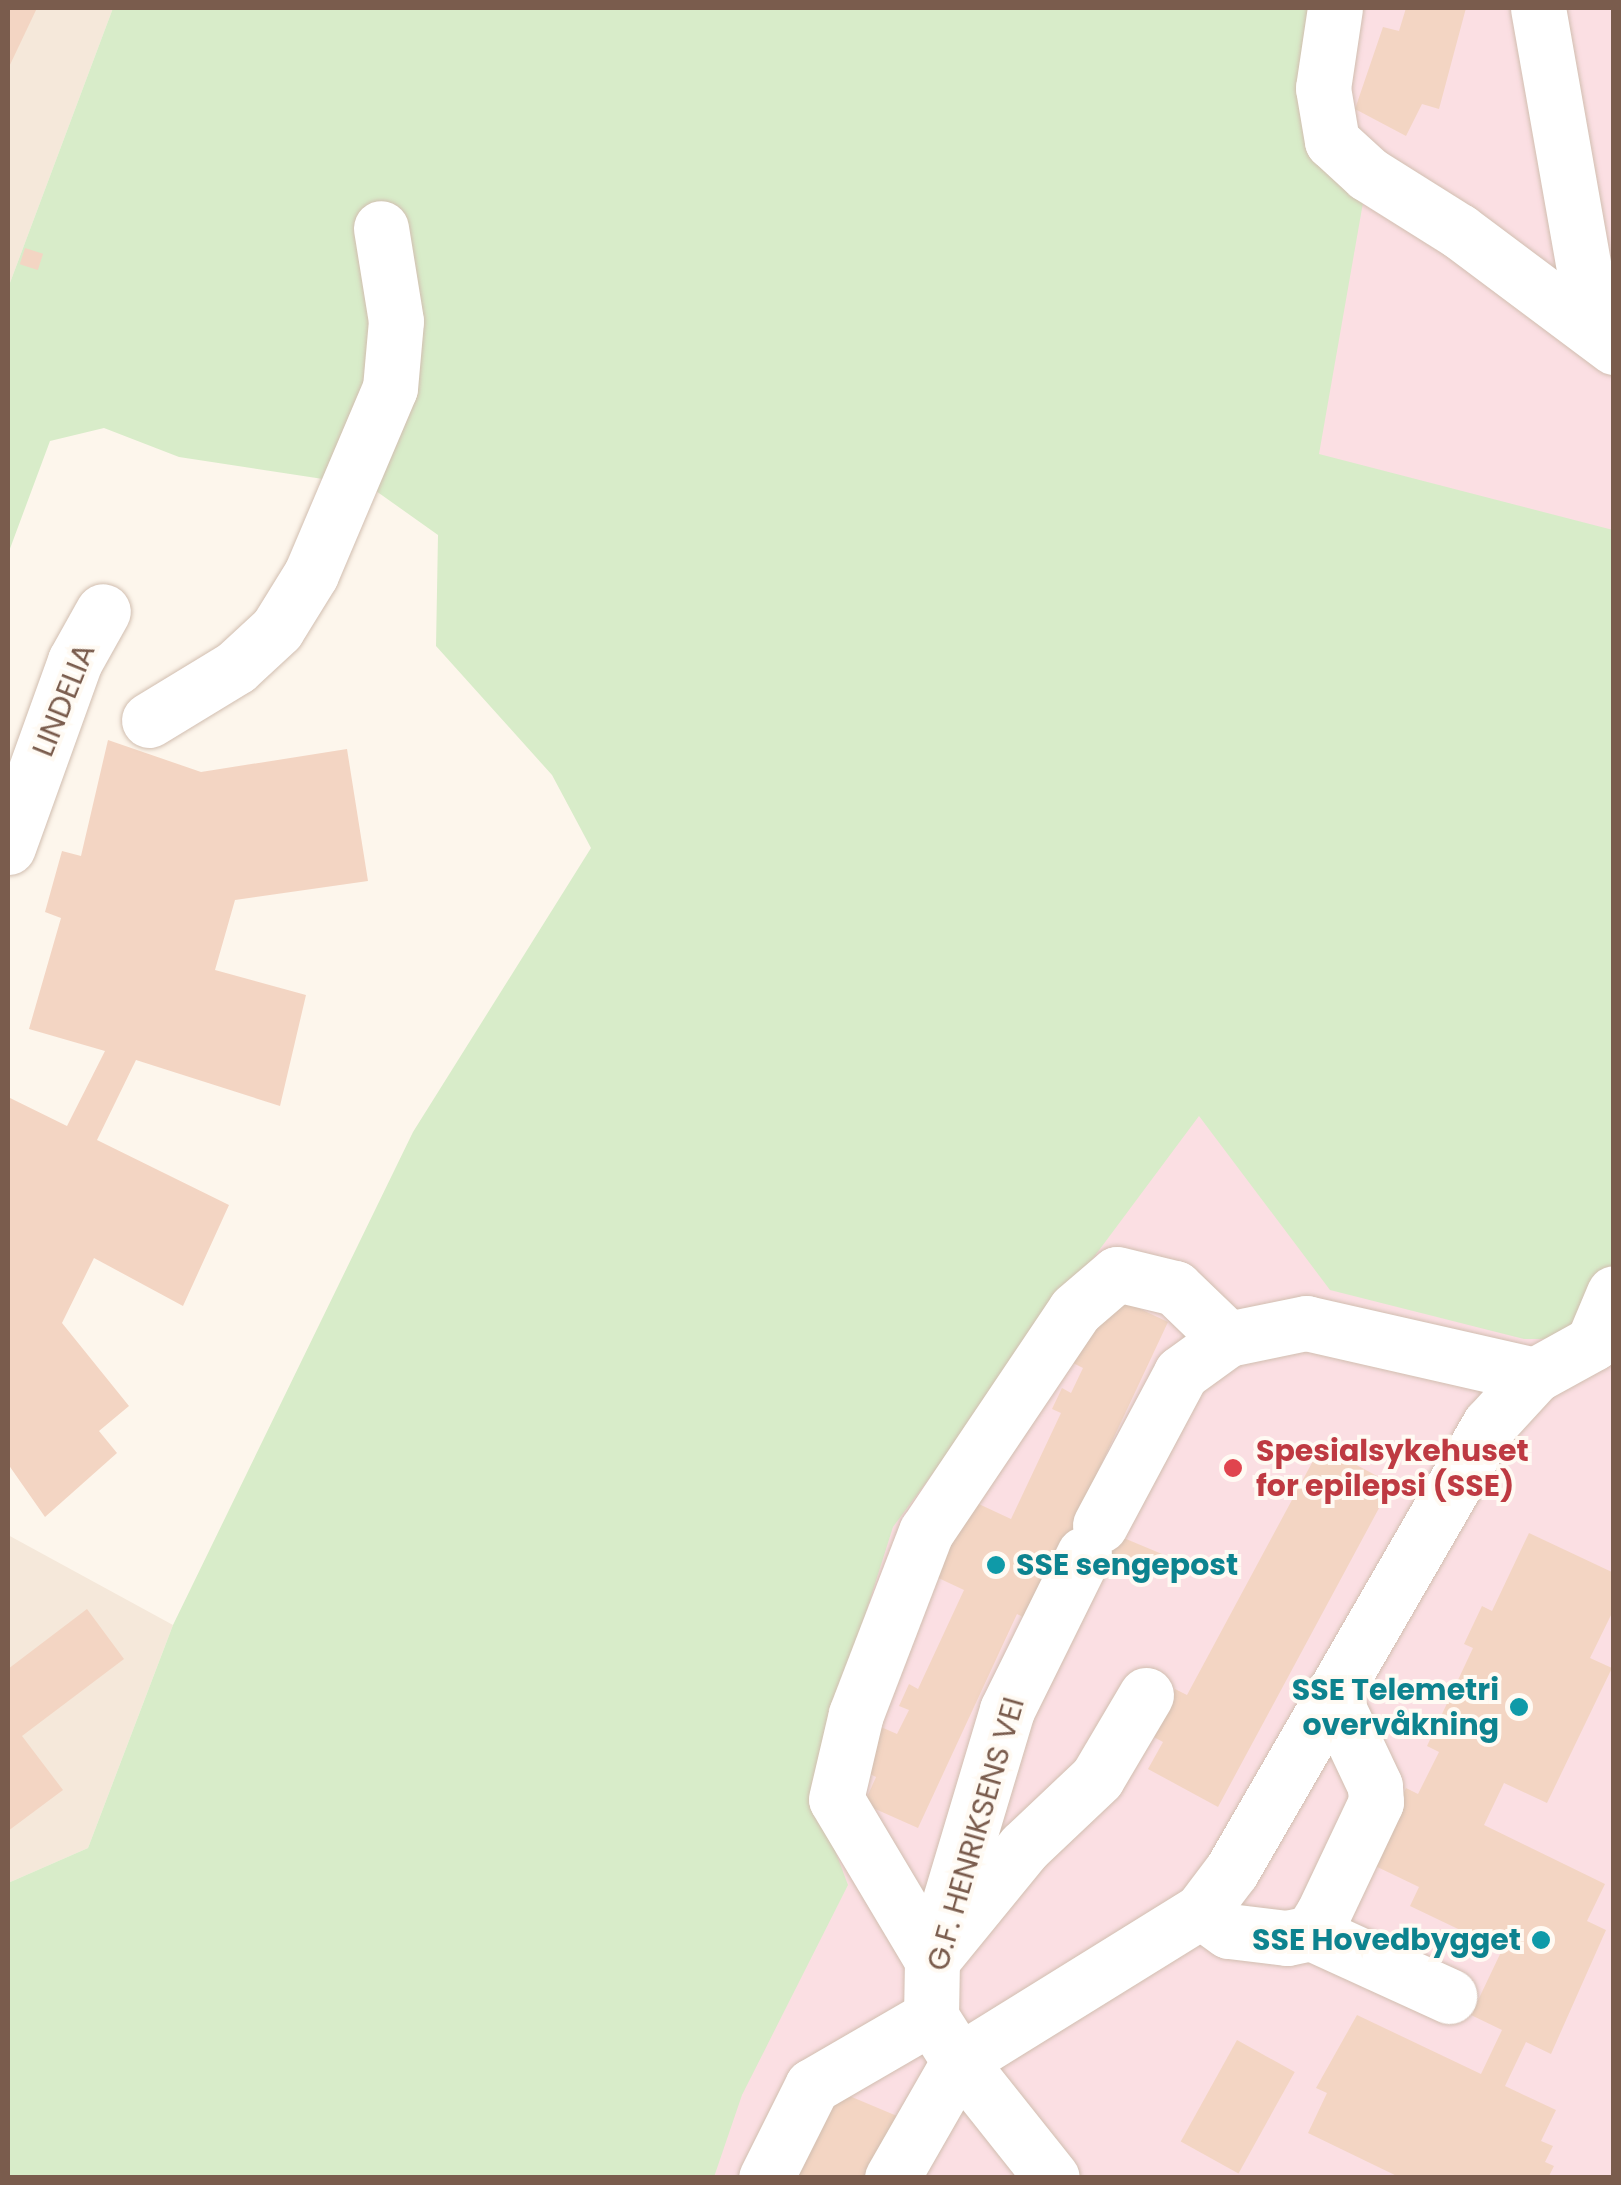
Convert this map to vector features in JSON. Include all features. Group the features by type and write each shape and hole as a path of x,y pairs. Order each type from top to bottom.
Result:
{"street":[{"path":"1334,8 1323,88 1332,141 1368,174 1604,339"},
{"path":"1538,8 1604,339"},
{"path":"149,720 236,668 277,629 312,574 394,370 396,322 381,228"},
{"name":"LINDELIA","path":"8,847 75,660 103,612"},
{"path":"1146,1695 1097,1778 1024,1847 932,1960 836,1800 856,1714 926,1532 1074,1310 1117,1274 1174,1288 1228,1339"},
{"path":"766,2178 812,2086 946,2039 1200,1911 1232,1870 1489,1425 1535,1376 1603,1343 1614,1292"},
{"name":"G.F. HENRIKSENS VEI","path":"946,2039 932,1960 1007,1710 1181,1374 1228,1339 1306,1322 1535,1376"},
{"path":"1311,1932 1376,1802 1375,1786 1332,1694"},
{"path":"1200,1911 1229,1931 1287,1938 1311,1932 1450,1996"},
{"path":"892,2178 946,2039"},
{"path":"946,2039 1052,2178"}],"shaded area":[{"path":"8,8 113,8 8,288"},
{"name":"Spesialsykehuset for epilepsi (SSE)","path":"1213,8 1613,8 1613,2177 580,2178"},
{"path":"8,1535 173,1625 88,1848 8,1883"}],"green space":[{"path":"113,8 1344,8 1332,141 1368,174 1319,454 1613,530 1613,1339 1524,1339 1330,1290 1199,1116 893,1527 811,1786 848,1885 742,2095 714,2177 8,2177 8,1883 88,1848 173,1625 413,1132 591,848 552,775 436,646 438,535 369,486 179,457 104,428 50,441 8,554 8,288"}],"building":[{"path":"8,8 37,8 8,69"},
{"path":"1406,8 1466,8 1439,109 1422,104 1406,136 1355,109 1383,27 1399,31"},
{"path":"25,248 43,254 38,270 20,264"},
{"path":"108,740 201,772 347,749 368,881 235,900 215,970 306,995 280,1106 136,1060 97,1140 229,1205 183,1306 94,1258 62,1323 129,1406 99,1431 117,1453 45,1517 8,1464 8,1097 67,1126 105,1051 29,1029 61,918 45,912 62,851 81,856"},
{"name":"SSE sengepost","path":"1115,1297 1168,1322 1076,1518 1162,1554 1149,1584 1064,1545 1029,1620 1017,1614 918,1828 864,1804 876,1777 862,1770 881,1727 897,1734 909,1710 899,1706 909,1684 918,1689 964,1590 932,1575 968,1499 1011,1519 1061,1413 1052,1409 1062,1388 1071,1393 1083,1368 1067,1360 1087,1317 1102,1324"},
{"name":"SSE sengepost","path":"1321,1446 1392,1484 1218,1807 1148,1769 1163,1742 1150,1735 1175,1689 1187,1695"},
{"path":"1529,1533 1614,1573 1614,1609 1590,1658 1612,1668 1547,1803 1504,1783 1484,1825 1605,1884 1587,1921 1606,1930 1551,2054 1526,2042 1505,2086 1556,2110 1541,2141 1553,2146 1545,2162 1554,2166 1548,2178 1401,2178 1308,2133 1327,2093 1316,2088 1357,2015 1481,2074 1502,2030 1471,2015 1502,1950 1410,1906 1419,1887 1369,1863 1406,1788 1418,1794 1439,1752 1427,1746 1473,1648 1464,1644 1482,1606 1492,1611"},
{"path":"87,1609 124,1659 22,1736 63,1790 8,1831 8,1669"},
{"path":"1237,2040 1295,2072 1238,2173 1181,2141"},
{"path":"821,2084 897,2116 871,2178 774,2178"}],"place":[{"name":"Spesialsykehuset for epilepsi (SSE)","path":"1233,1468"},
{"name":"SSE sengepost","path":"996,1565"},
{"name":"SSE Telemetri overvåkning","path":"1519,1707"},
{"name":"SSE Hovedbygget","path":"1541,1940"}]}
